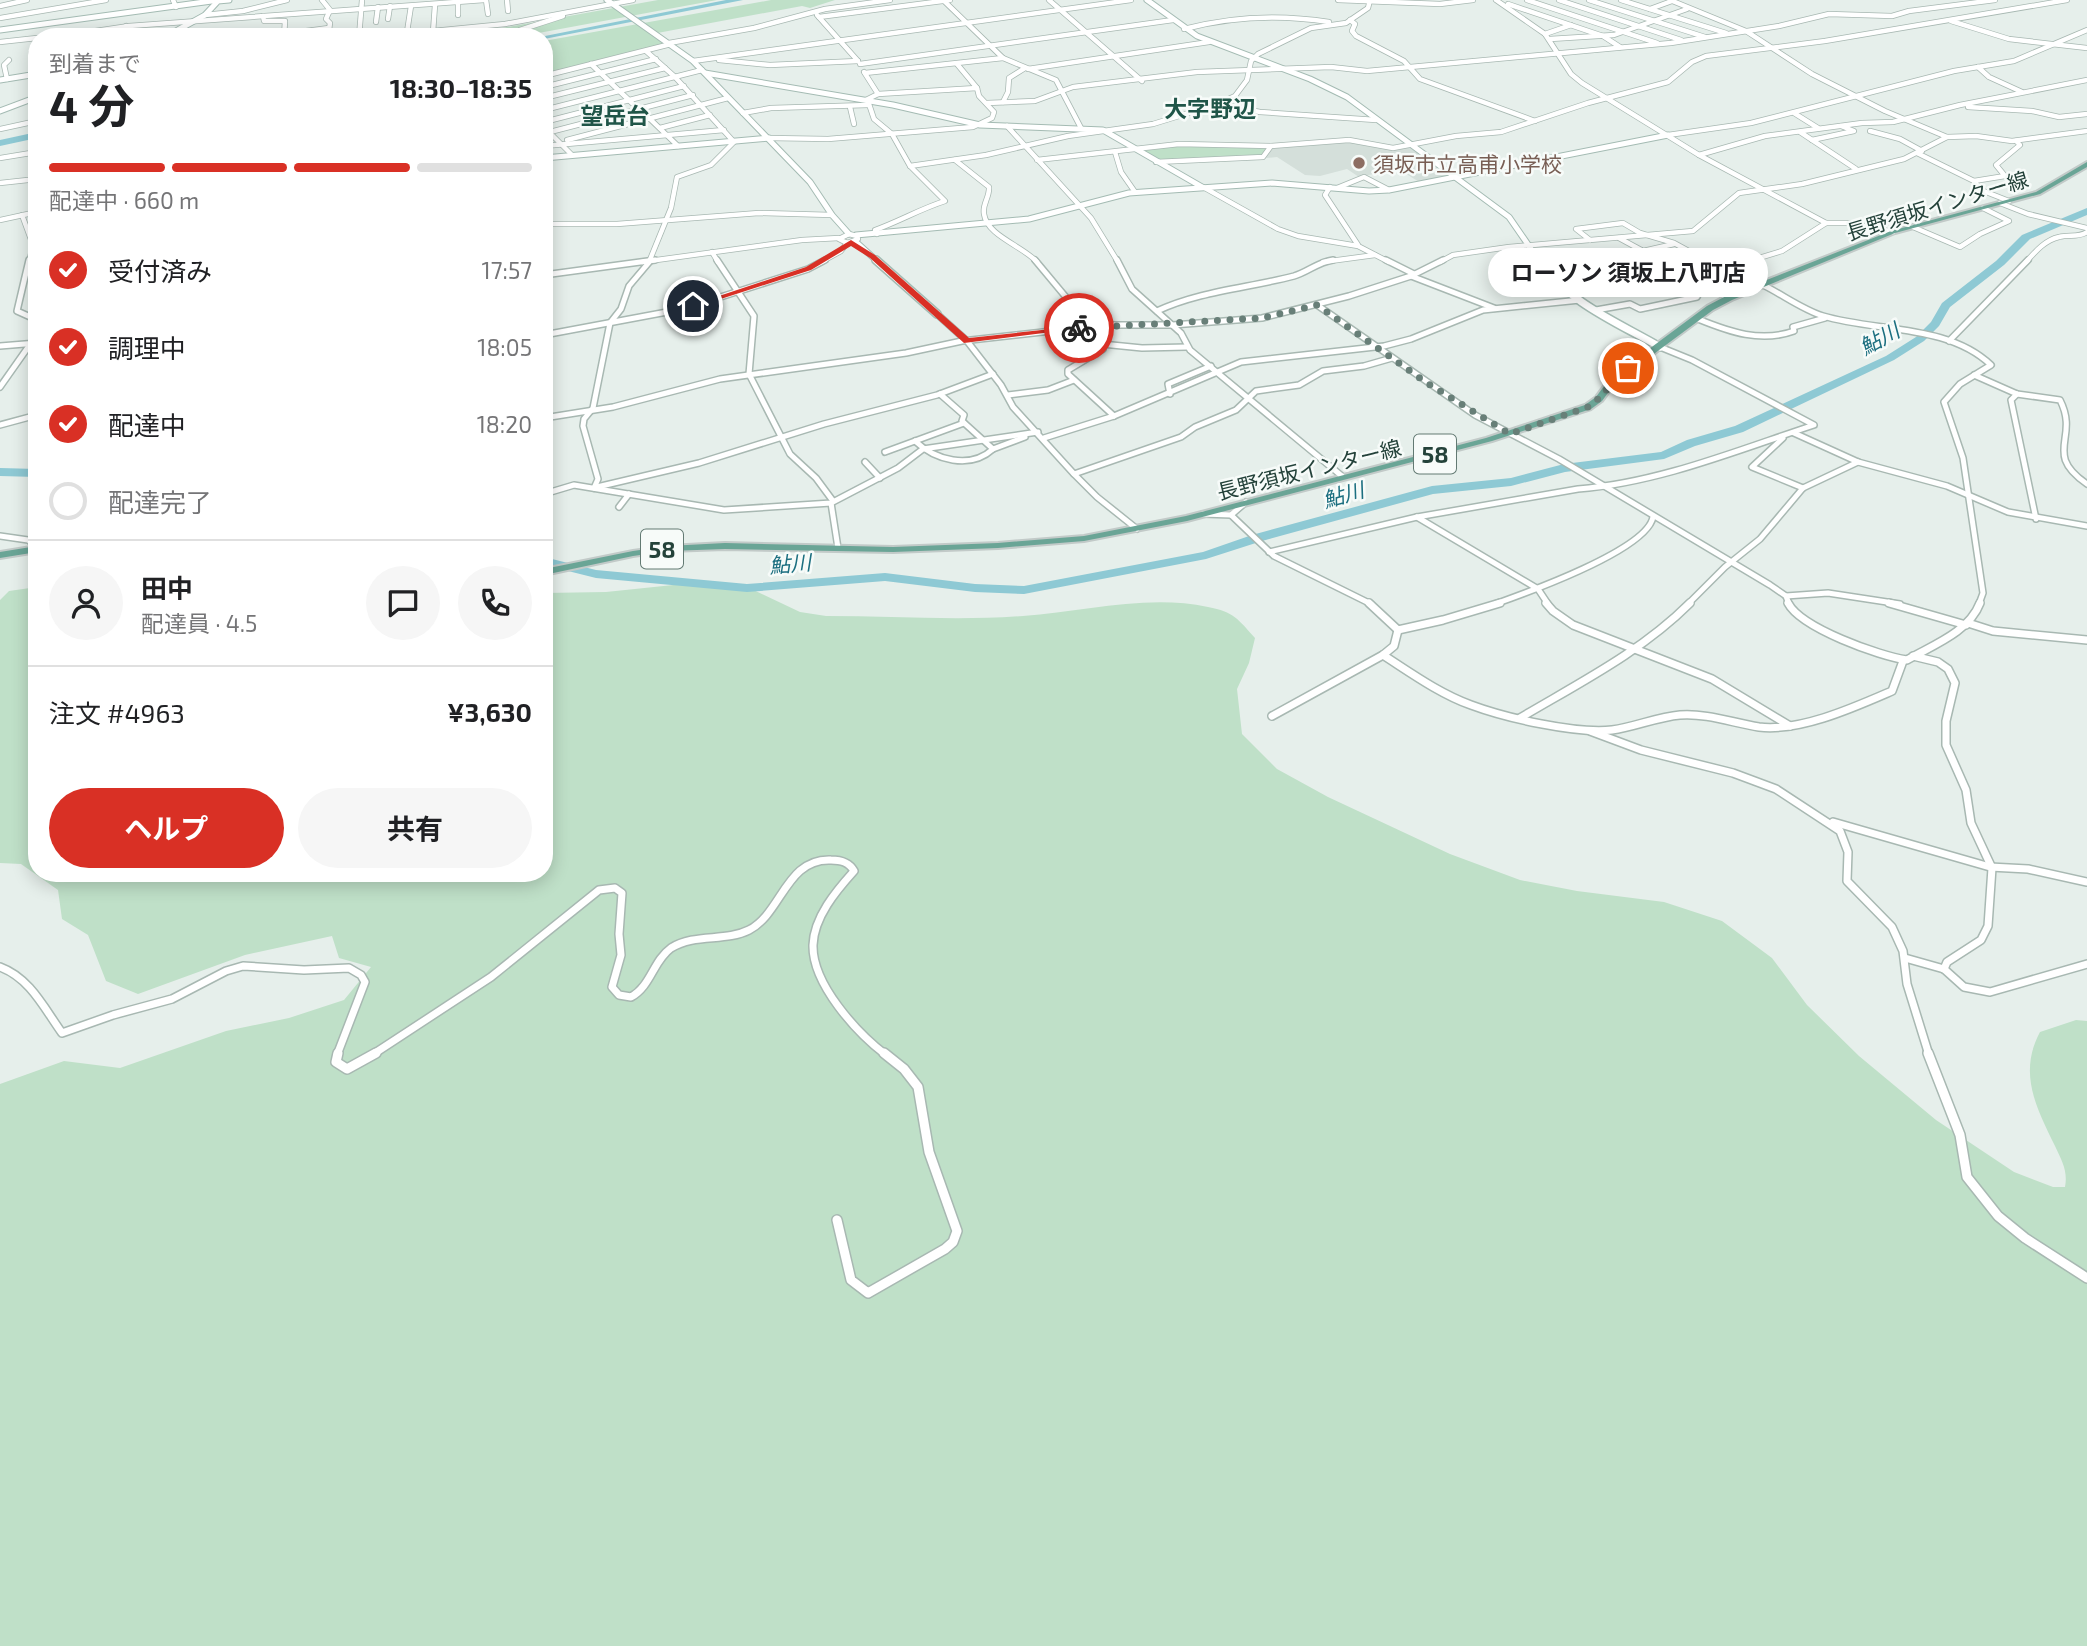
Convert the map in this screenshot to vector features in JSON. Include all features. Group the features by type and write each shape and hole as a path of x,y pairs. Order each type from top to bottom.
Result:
{"main road":[{"name":"長野須坂インター線","path":"553,570 674,548 722,545 838,548 1051,542 1137,530 1510,434 1588,407 1599,399 1613,380 1729,298 1893,232 2045,190 2087,164"},
{"name":"長野須坂インター線","path":"553,577 722,545"},
{"path":"0,555 28,551"}],"street":[{"path":"0,6 27,0"},
{"path":"0,18 106,0"},
{"path":"173,0 176,7"},
{"path":"0,30 229,0"},
{"path":"205,15 243,11 287,0"},
{"path":"322,0 330,10"},
{"path":"360,28 362,0"},
{"path":"114,28 485,0 488,14"},
{"path":"507,0 508,11"},
{"path":"607,0 693,61 820,193 848,239 873,257 967,341 1008,395 1013,407 1074,474 1137,530"},
{"path":"460,28 616,6 633,0"},
{"path":"553,74 814,12 890,0"},
{"path":"943,0 1003,58 1056,80 1081,128"},
{"path":"819,17 950,0"},
{"path":"1049,0 1142,80"},
{"path":"693,61 1131,0"},
{"path":"1147,0 1184,29 1209,42 1329,87 1509,217 1522,229 1551,277 1580,300 1660,347 1762,396 1814,425 1695,464 1603,486 1417,517 1269,552"},
{"path":"1338,0 1440,4 1473,0"},
{"path":"1497,0 1603,36 1620,47"},
{"path":"1497,0 1545,34 1571,74 1699,155 1826,223 1850,223 1893,232"},
{"path":"1527,0 1661,44"},
{"path":"1559,0 1685,41"},
{"path":"1589,0 1709,38"},
{"path":"1621,0 1730,35"},
{"path":"1630,3 1638,0"},
{"path":"1945,0 1953,5"},
{"path":"987,103 1035,102 1073,87 1197,72 1331,67 1367,71 1661,44 1730,35 1829,15 1892,16 1995,0"},
{"path":"1037,160 1179,144 1271,146 1349,141 1393,148 1502,132 1668,82 1692,62 1706,57 1825,41 2067,0"},
{"path":"181,28 205,15 218,1"},
{"path":"910,166 1024,147 1068,136 1153,124 1219,104 1235,96 1241,88 1253,58 1311,28 1350,20 1368,8 1370,1"},
{"path":"1532,24 1598,1"},
{"path":"1650,9 1671,1 1746,31 1812,74 1947,137 1976,136 2016,141 2087,131"},
{"path":"92,18 95,2"},
{"path":"458,4 458,15"},
{"path":"433,28 435,5"},
{"path":"388,19 390,6"},
{"path":"408,28 411,6"},
{"path":"376,22 379,7"},
{"path":"1550,39 1623,32 1688,8"},
{"path":"330,10 326,19 330,28"},
{"path":"526,28 577,11"},
{"path":"814,12 859,63 878,94"},
{"path":"1184,29 1213,21 1264,15 1292,16 1338,24"},
{"path":"263,16 264,21 285,21 285,28"},
{"path":"704,59 770,65 859,63 1172,20"},
{"path":"1350,20 1355,24 1352,32 1356,36 1409,66 1420,79 1438,88 1535,121"},
{"path":"1943,20 2048,46 2087,48"},
{"path":"1545,34 1570,25"},
{"path":"553,274 802,240 848,239 1046,216 1135,192 1272,183 1389,190 1794,113 1978,67 2014,61 2087,30"},
{"path":"1577,37 1591,51"},
{"path":"0,42 28,39"},
{"path":"1003,102 1008,92 1009,78 1026,68 1209,42"},
{"path":"646,51 693,95 734,142"},
{"path":"865,73 1003,58"},
{"path":"553,85 656,59"},
{"path":"8,79 4,65 9,60"},
{"path":"591,64 678,146"},
{"path":"553,108 703,72 980,125 993,117 993,110 979,96 977,88 957,64"},
{"path":"1978,67 1989,76 2023,92"},
{"path":"553,96 665,68"},
{"path":"0,80 28,76"},
{"path":"1699,155 1765,136 1886,123 2087,80"},
{"path":"553,121 684,86"},
{"path":"743,113 771,108 850,107 867,102 878,94 977,88"},
{"path":"553,131 693,95"},
{"path":"553,144 728,98"},
{"path":"0,111 28,100"},
{"path":"867,102 874,119 892,134 910,166 945,201 919,209 908,218 875,230 877,234"},
{"path":"1219,104 1260,112 1376,120"},
{"path":"1961,105 1988,110 2032,111 2059,117 2087,114"},
{"path":"850,107 854,124"},
{"path":"1794,113 1819,129"},
{"path":"660,128 710,115"},
{"path":"0,129 28,123"},
{"path":"1870,131 1886,123"},
{"path":"688,134 719,125"},
{"path":"553,157 769,138 828,139 980,125 1081,128 1109,132 1156,162 1278,229 1298,236 1358,246 1430,286 1481,301 1494,308"},
{"path":"1007,126 1080,205 1111,247 1132,289 1181,333 1187,347 1343,477"},
{"path":"1839,126 1900,139 1974,181 1981,190 2004,202 2087,230 2081,236 2058,237 2042,245 1945,341"},
{"path":"560,143 724,130"},
{"path":"1800,131 1856,169"},
{"path":"1811,140 1846,135 1854,131"},
{"path":"553,135 572,155"},
{"path":"1619,238 1641,250 1675,244 1739,193 1802,184 1903,159 1947,137"},
{"path":"1974,181 2005,176 1996,166 2020,145 2016,141"},
{"path":"594,488 598,479 583,435 583,426 584,419 591,410 602,352 614,321 629,286 650,261 666,220 677,177 711,165 734,142"},
{"path":"1156,162 1263,157 1271,146"},
{"path":"1115,152 1121,172 1135,192"},
{"path":"0,158 28,153"},
{"path":"955,160 989,187 982,214 989,224 1032,256 1092,327 1104,349 1068,370 1068,374 1114,416"},
{"path":"1358,246 1347,235 1339,215 1325,195 1333,188 1364,177 1389,190"},
{"path":"0,183 28,180"},
{"path":"1913,227 1960,247 2009,221 1983,208"},
{"path":"553,224 666,220 759,213 832,215"},
{"path":"0,220 28,214"},
{"path":"22,215 28,231"},
{"path":"1591,240 1575,231 1623,223 1648,236 1675,244 1732,274"},
{"path":"1729,298 1720,293 1719,288 1732,274 1738,273 1746,261 1782,251 1826,223"},
{"path":"553,416 749,374 906,353 967,341 1092,327 1173,325 1262,318 1317,305 1413,275 1453,255 1531,245 1693,231"},
{"path":"553,333 673,312 808,268 831,256 848,239"},
{"path":"1641,250 1641,257 1657,268 1702,287 1723,282"},
{"path":"712,252 754,316 749,374 790,454 816,478 832,502 838,548"},
{"path":"1157,311 1179,300 1297,275 1324,261 1376,255"},
{"path":"28,270 18,312 28,316"},
{"path":"1317,305 1475,415 1559,459 1653,517 1704,544 1786,596 1793,611 1811,623 1902,661 1967,624 1975,615 1983,593 1969,494 1956,432 1944,402 1960,384 1991,365 1989,360 1945,341 1827,317 1761,284"},
{"path":"1596,310 1630,304 1640,309 1666,302 1685,302 1697,297 1702,287"},
{"path":"1044,438 1114,416 1218,372 1255,360 1411,340 1474,313 1494,308 1580,300"},
{"path":"1698,319 1728,332 1783,337 1794,331 1793,327 1827,317"},
{"path":"0,346 28,344"},
{"path":"1102,344 1153,349 1187,347"},
{"path":"0,387 28,351"},
{"path":"1074,474 1181,436 1193,425 1234,411 1256,391 1298,385 1324,372 1364,366 1392,358"},
{"path":"1170,394 1168,384 1211,366"},
{"path":"594,488 699,463 824,424 940,394 993,374"},
{"path":"1189,374 1199,381"},
{"path":"1974,375 2017,394 2060,400 2068,413 2069,424 2061,452 2064,465 2069,474 2087,484"},
{"path":"0,377 10,376"},
{"path":"1008,395 1048,390 1074,380"},
{"path":"940,394 964,415 962,421 993,449"},
{"path":"2017,394 2012,403 2035,519"},
{"path":"0,425 28,417"},
{"path":"885,453 964,423"},
{"path":"553,491 569,486 594,488 724,510 832,502 880,478 923,449 1038,432"},
{"path":"915,441 923,449 952,463 989,454 993,449 1038,432"},
{"path":"1792,433 1858,462 1969,494 1990,505 2035,519 2087,526"},
{"path":"1792,433 1767,451 1752,467 1803,488"},
{"path":"865,462 880,478"},
{"path":"1520,718 1637,649 1669,624 1785,513 1803,488 1858,462"},
{"path":"619,507 629,494"},
{"path":"1232,516 1246,502"},
{"path":"1202,514 1232,516 1269,552 1368,601 1398,630"},
{"path":"1417,517 1490,563 1538,589 1560,618 1712,679 1791,726"},
{"path":"1398,630 1465,616 1606,561 1623,550 1652,523 1653,517"},
{"path":"0,536 28,540"},
{"path":"1786,596 1828,593 1904,606 1993,631 2087,640"},
{"path":"1272,716 1383,655 1394,646 1398,630"},
{"path":"1383,655 1422,680 1470,705 1556,727 1590,731 1612,730 1679,715 1701,715 1761,727 1791,726 1858,706 1892,691 1902,661"},
{"path":"1913,656 1938,663 1948,669 1955,683 1946,721 1946,745 1966,790 1970,823 1992,868 1988,926 1981,940 1947,962 1944,969"},
{"path":"1590,731 1641,750 1733,773 1776,789 1836,826 1849,852 1847,881 1892,928 1905,958 1907,984 1924,1043 1960,1135 1967,1177 1998,1216 2025,1238 2087,1278"},
{"path":"1826,820 1869,830 1926,850 1992,868 2028,869 2087,882"},
{"path":"0,967 9,969 22,978 62,1033 109,1016 170,1000 216,975 243,966 265,965 313,970 344,966 353,968 362,974 365,982 338,1051 336,1062 347,1069 390,1045 491,978 599,890 615,888 622,894 619,934 621,955 612,987 619,995 631,997 645,987 657,961 678,944 687,939 739,934 757,925 807,863 826,858 847,863 854,871 822,915 813,943 813,955 843,1012 857,1030 900,1066 918,1087 926,1142 957,1231 953,1242 945,1249 868,1293 851,1280 837,1220"},
{"path":"1905,958 1918,964 1944,969 1960,985 1979,992 2011,986 2087,964"}],"shaded area":[{"name":"須坂市立高甫小学校","path":"1349,142 1371,147 1409,147 1448,176 1421,183 1398,169 1359,177 1347,169 1320,176 1305,175 1277,157 1266,158 1273,147"}],"green space":[{"path":"658,0 717,0 553,30 553,28 502,28"},
{"path":"771,0 835,0 810,8 802,6 652,34 665,44 553,72 553,39"},
{"path":"1269,146 1262,156 1159,162 1141,149"},
{"path":"702,582 743,585 800,612 826,616 998,617 1162,602 1185,603 1224,611 1240,621 1255,638 1249,663 1237,689 1242,734 1277,769 1328,797 1450,854 1520,880 1577,891 1664,902 1722,921 1772,958 1807,1005 1859,1056 1936,1120 2014,1172 2053,1187 2065,1187 2065,1171 2036,1104 2030,1062 2040,1032 2076,1020 2087,1021 2087,1646 0,1646 0,1084 64,1061 120,1068 226,1031 289,1018 344,1000 371,967 339,958 332,936 245,955 138,994 106,981 88,935 62,919 58,890 47,882 553,882 553,593 606,592"},
{"path":"28,588 28,869 21,864 0,863 0,600 9,591"}],"waterway":[{"path":"553,35 739,0"},
{"path":"0,143 28,137"},
{"name":"鮎川","path":"553,563 596,574 747,588 885,577 975,588 1024,590 1206,555 1257,538 1432,490 1511,482 1564,468 1664,455 1691,443 1739,429 1890,358 1920,339 1935,324 1946,305 2000,263 2026,237 2087,211"},
{"name":"鮎川","path":"0,472 28,473"}],"way so far":[{"path":"1079,328 1234,321 1262,318 1317,305 1427,383 1475,415 1510,434 1588,407 1628,368"}],"place":[{"name":"須坂市立高甫小学校","path":"1359,163"},
{"name":"ローソン 須坂上八町店","path":"1628,368"}],"district":[{"name":"大字野辺","path":"1210,108"},
{"name":"望岳台","path":"615,115"}],"route":[{"path":"693,306 737,289 808,268 851,243 873,257 967,341 1079,328"}]}
